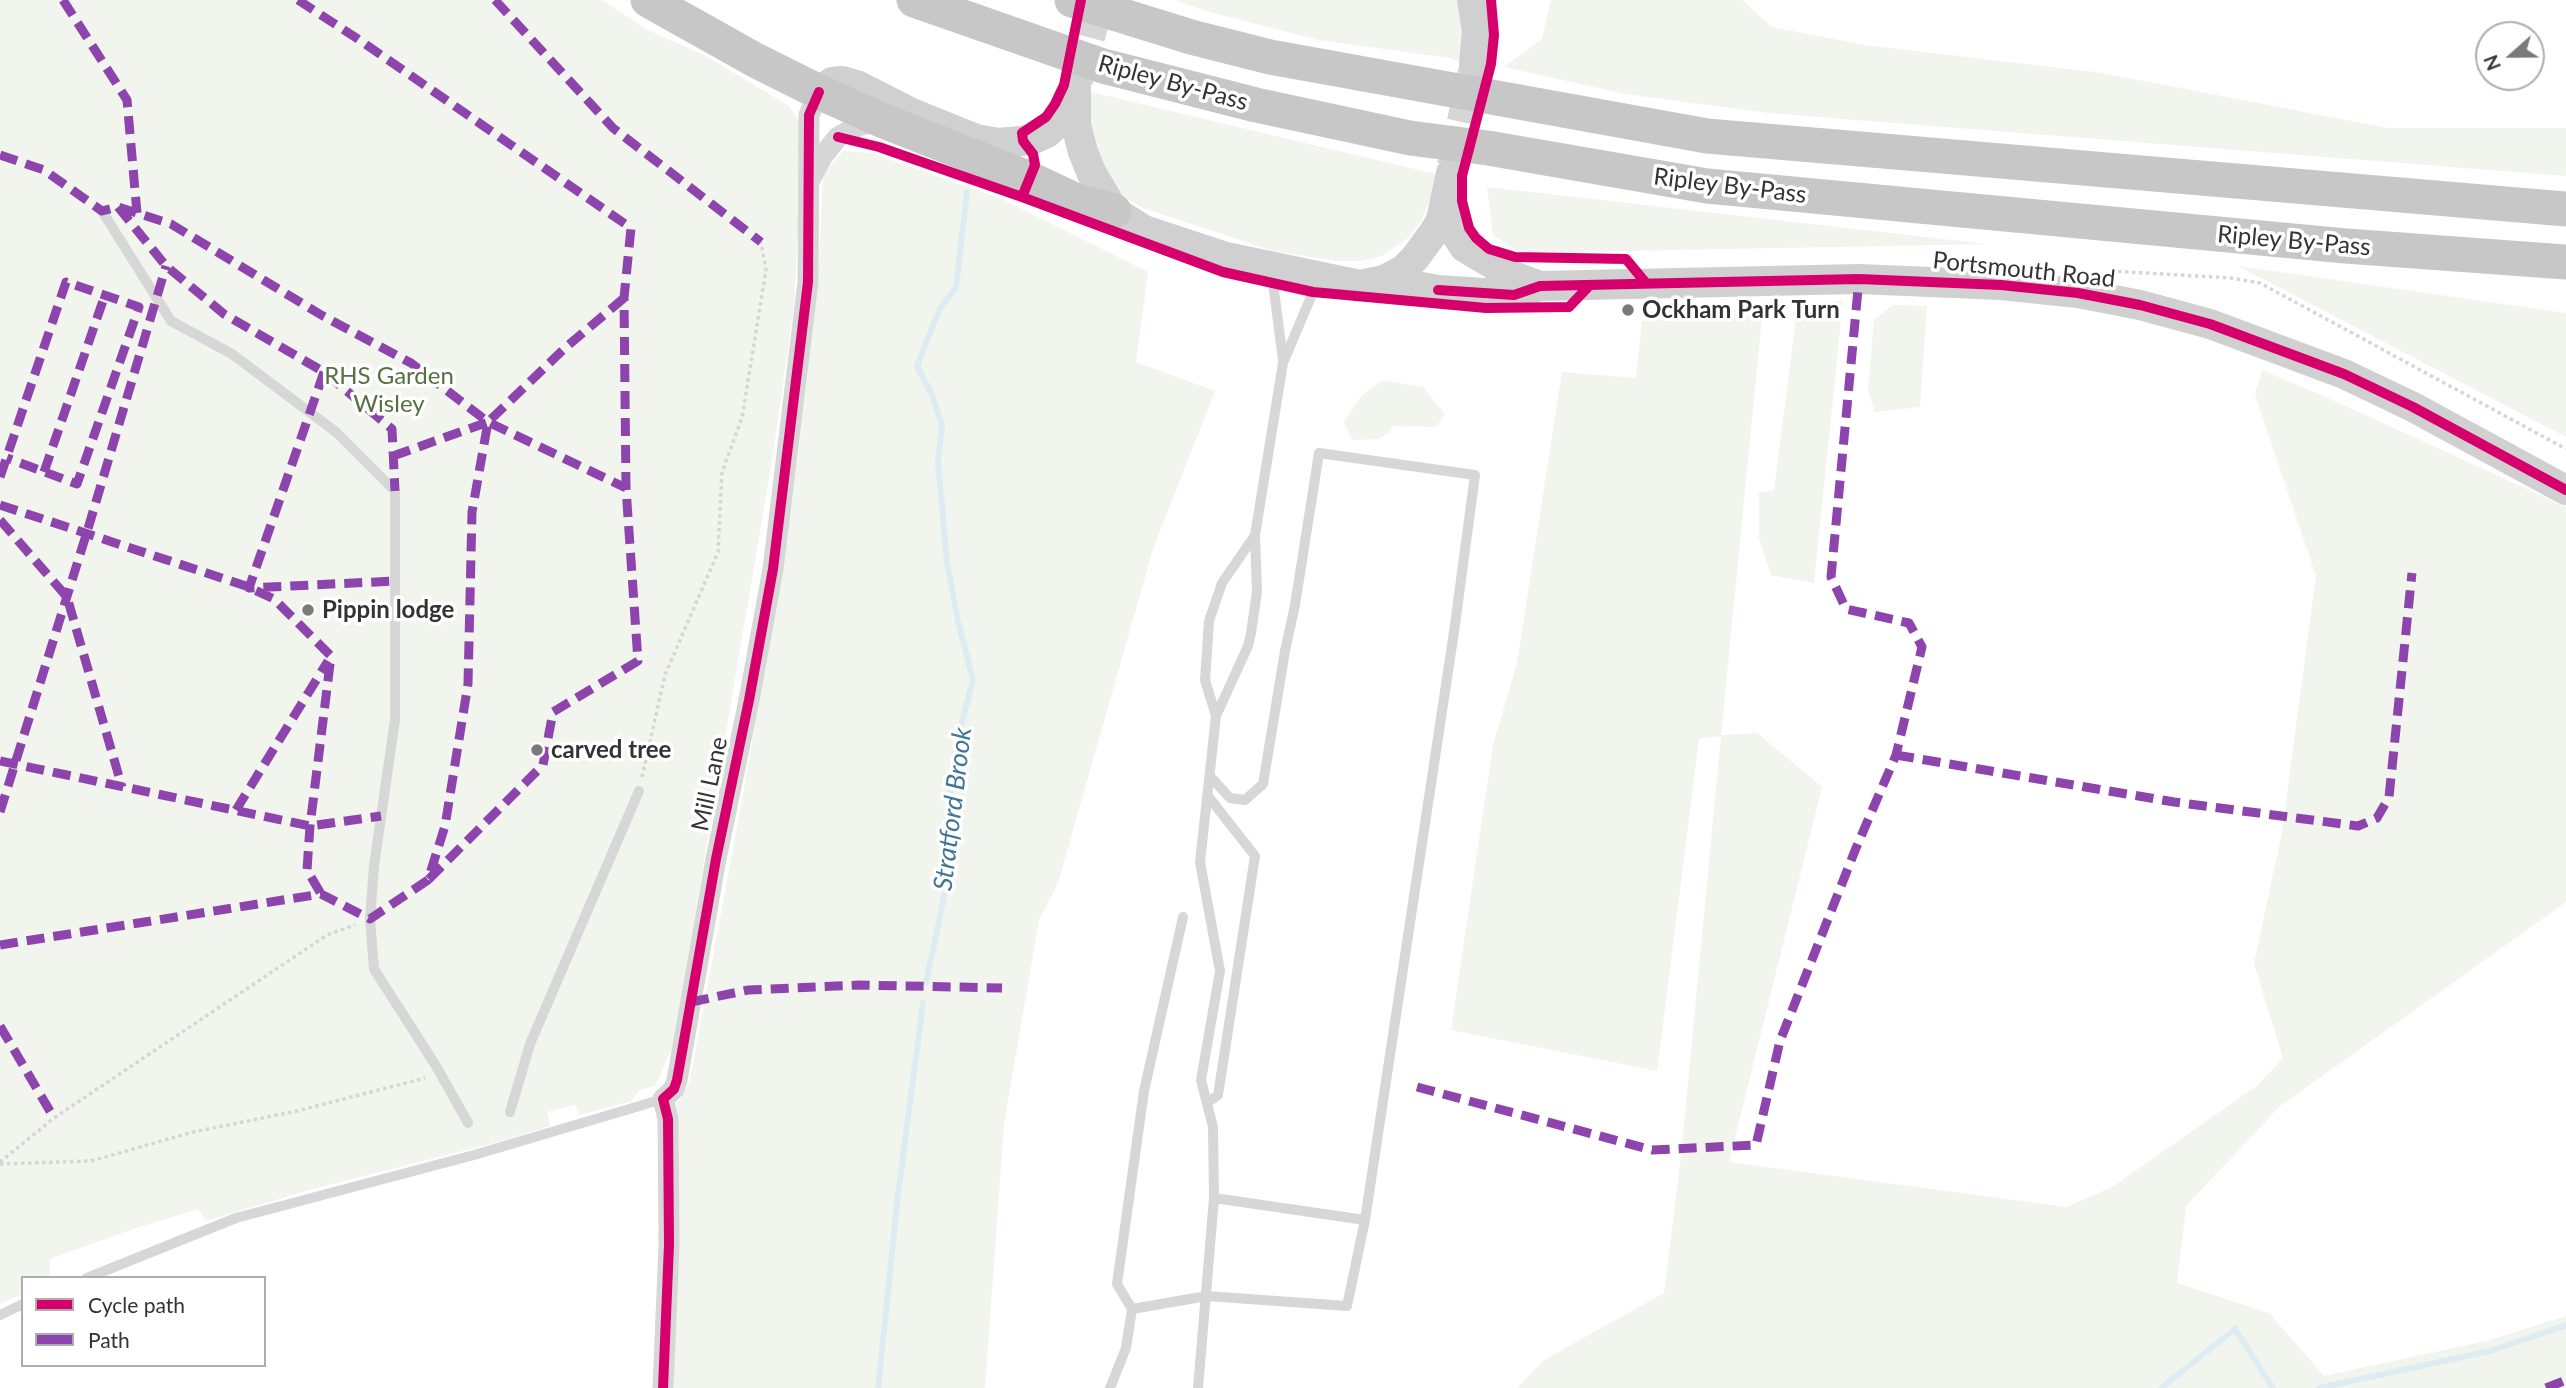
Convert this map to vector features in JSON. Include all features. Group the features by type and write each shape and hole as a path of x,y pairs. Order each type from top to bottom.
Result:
{"highway":[{"path":"648,0 818,92 1030,178 1079,202 1114,211"},
{"name":"Ripley By-Pass","path":"914,0 1103,66 1256,106 1410,138 1488,148 1707,187 2346,246 2566,262"},
{"name":"Ripley By-Pass","path":"1072,0 1191,37 1270,57 1707,136 2566,209"}],"main road":[{"path":"1472,0 1477,31 1474,64"},
{"path":"818,92 832,82 842,81 859,86 914,114 976,139 998,144 1040,136 1055,127 1075,98 1083,152 1092,174 1114,211 1127,220 1154,234 1226,257 1360,285 1384,280 1403,270 1415,258 1441,220 1451,173"},
{"name":"Portsmouth Road","path":"1444,207 1450,225 1464,247 1511,275 1540,286"},
{"name":"Portsmouth Road","path":"1384,280 1477,294 1514,295 1540,286 1859,279 2001,285 2078,293 2140,305 2210,324 2344,374 2413,407 2566,490"}],"street":[{"name":"Mill Lane","path":"663,1099 674,1089 677,1080 716,859 773,569 808,282 809,115 818,92"},
{"name":"Mill Lane","path":"809,183 822,157 838,137 860,125 886,121"},
{"path":"663,1099 668,1119 669,1233 663,1388"}],"lane":[{"path":"102,211 172,321 232,354 337,432 395,491 395,720 374,866 370,919 374,970 441,1074 468,1123"},
{"path":"1268,267 1273,283 1283,363"},
{"path":"1198,1388 1214,1198 1213,1127 1201,1080 1220,971 1200,862 1216,716 1248,646 1256,592 1255,535 1283,363 1313,292 1331,281"},
{"path":"1132,1309 1207,1296 1347,1306 1365,1220 1454,632 1475,475 1320,453 1296,605 1285,650 1263,784 1245,800 1230,799 1210,776"},
{"path":"1216,716 1205,680 1209,621 1222,583 1255,535"},
{"path":"510,1112 530,1044 639,790"},
{"path":"1207,1102 1218,1095 1255,856 1208,796"},
{"path":"1110,1388 1126,1348 1132,1309 1117,1284 1144,1091 1183,917"},
{"path":"92,1276 236,1218 474,1155 663,1099"},
{"path":"1214,1198 1365,1220"},
{"path":"0,1315 21,1305"}],"path":[{"path":"639,790 665,674 718,552 722,472 742,418 766,270 761,242"},
{"path":"0,1163 54,1118 327,935 370,919"},
{"path":"0,1163 90,1161 193,1132 297,1111 441,1074"}],"green space":[{"name":"RHS Garden Wisley","path":"0,0 602,0 648,30 708,57 789,106 801,125 794,306 773,454 673,1046 655,1086 639,1090 632,1101 579,1115 575,1105 547,1112 550,1126 494,1143 309,1190 206,1221 198,1209 133,1229 50,1259 50,1276 21,1276 21,1295 0,1304"},
{"path":"1174,0 1458,0 1463,19 1462,63 1450,58 1318,40"},
{"path":"1551,0 1742,0 1772,27 1864,45 2102,73 2388,128 2566,128 2566,176 1768,113 1625,94 1504,67 1542,39"},
{"path":"1087,91 1440,174 1421,222 1408,238 1382,256 1362,261 1337,261 1273,251 1143,208 1121,196 1107,179 1089,133"},
{"path":"843,151 872,153 1002,199 1148,272 1136,362 1215,391 1153,549 1058,883 1039,920 1004,1124 985,1388 674,1388 676,1107 690,1080 745,784 796,472 818,284 823,174"},
{"path":"1487,187 1987,244 1520,253 1493,235"},
{"path":"2238,266 2566,313 2566,437"},
{"path":"1843,301 1814,583 1771,575 1759,539 1759,493 1774,490 1798,303"},
{"path":"1893,305 1927,306 1920,407 1875,412 1868,391 1874,320"},
{"path":"1763,307 1721,735 1757,733 1822,787 1729,1162 2067,1207 2112,1187 2258,1085 2283,1058 2254,964 2282,832 2316,576 2255,394 2262,370 2566,507 2566,902 2280,1106 2186,1206 2177,1283 2269,1313 2324,1376 2490,1340 2566,1316 2566,1388 1517,1388 1544,1360 1664,1293 1681,1156 1721,736 1699,739 1657,1071 1451,1030 1493,745 1517,663 1562,372 1636,378 1642,321"},
{"path":"1380,382 1423,387 1445,414 1436,427 1393,426 1390,432 1379,439 1352,440 1344,421 1362,395"}],"waterway":[{"name":"Stratford Brook","path":"926,983 952,859 947,816 957,741 973,680 947,563 938,462 942,425 933,397 917,366 939,310 956,288 967,192"},
{"name":"Stratford Brook","path":"878,1388 898,1195 923,1003"},
{"path":"2319,1388 2490,1351 2566,1325"},
{"path":"2161,1388 2235,1329 2273,1388"}],"tunnel":[{"path":"1078,81 1100,0"},
{"path":"1452,166 1473,71"}],"marked path":[{"path":"63,0 127,100 137,213"},
{"path":"298,0 631,228 624,298 626,488 638,661 553,712 543,765 428,880"},
{"path":"495,0 613,128 761,242"},
{"path":"0,155 44,170 102,211 118,207 171,224 323,316 411,363 488,422 626,488"},
{"path":"118,207 166,266 224,314 324,372 392,429 395,491"},
{"path":"0,812 166,266"},
{"path":"1417,1087 1652,1150 1756,1145 1780,1041 1856,848 1896,755 1922,647 1909,623 1846,609 1831,577 1859,279"},
{"path":"0,477 66,282 139,307 77,484 7,458"},
{"path":"44,472 105,295"},
{"path":"0,945 321,894 370,919 428,880 445,826 468,684 472,512 488,422 565,348 624,298"},
{"path":"324,372 249,588 395,581"},
{"path":"393,456 488,422"},
{"path":"0,505 246,586 274,599 331,656 307,870 321,894"},
{"path":"0,520 67,597 122,787"},
{"path":"1896,755 2174,802 2358,826 2377,818 2389,797 2412,573"},
{"path":"236,810 328,661"},
{"path":"0,761 310,826 381,816"},
{"path":"691,1002 748,990 860,985 1002,988"},
{"path":"0,1026 54,1118"},
{"path":"2546,1388 2566,1380"}],"cycle path":[{"path":"1022,197 1035,165 1033,154 1023,141 1022,133 1046,117 1064,85 1081,0"},
{"path":"1491,0 1494,35 1491,64 1462,176 1462,201 1469,228 1489,249 1515,257 1626,259 1645,282"},
{"path":"663,1388 669,1245 668,1119 663,1099 674,1089 677,1080 716,859 773,569 808,282 809,115 819,92"},
{"path":"838,137 879,147 1022,197 1223,272 1313,292 1486,308 1569,307 1589,286"},
{"path":"1438,290 1514,295 1540,286 1859,279 2001,285 2078,293 2140,305 2210,324 2344,374 2413,407 2566,490"}],"place":[{"name":"Ockham Park Turn","path":"1628,310"},
{"name":"Pippin lodge","path":"308,610"},
{"name":"carved tree","path":"537,750"}]}
